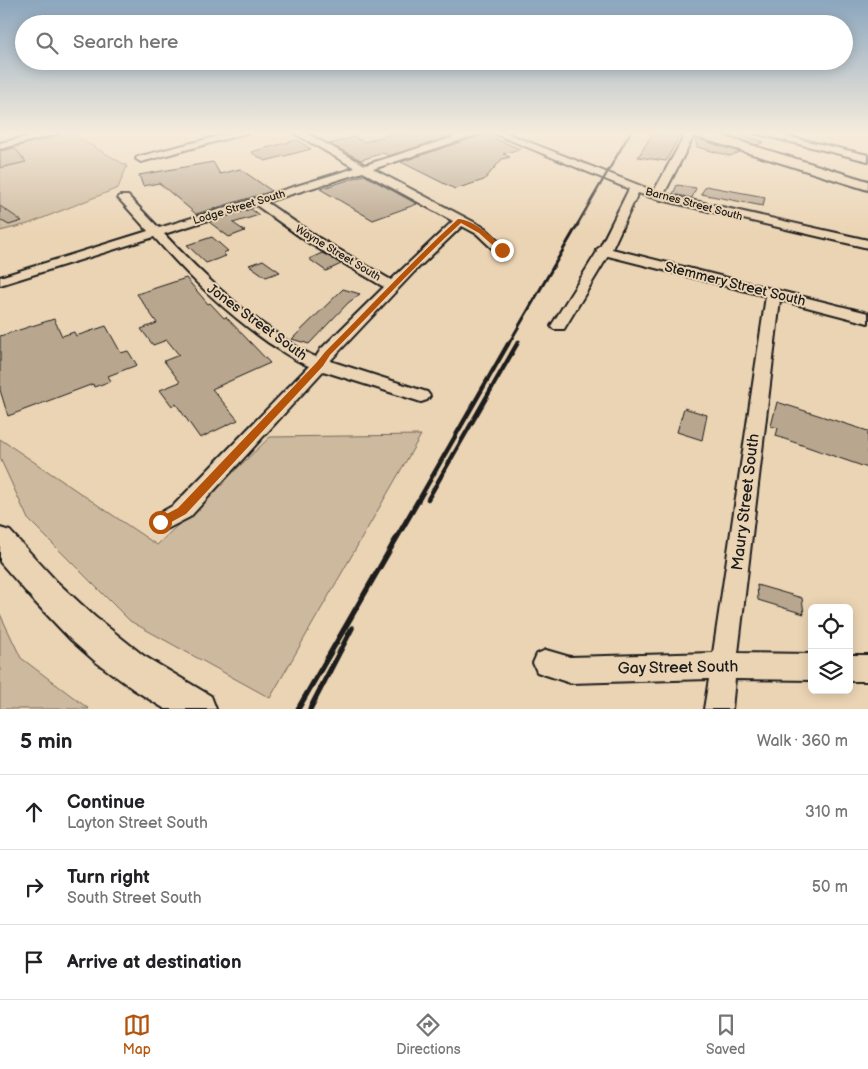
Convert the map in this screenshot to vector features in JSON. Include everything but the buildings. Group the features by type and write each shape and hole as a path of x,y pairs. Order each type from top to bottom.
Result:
{"main road":[{"path":"804,166 868,186"},
{"path":"0,540 33,580 96,641 159,686 198,709"}],"street":[{"path":"358,166 481,231 502,250"},
{"name":"Lodge Street South","path":"0,281 372,166"},
{"name":"Barnes Street South","path":"580,166 657,196 868,244"},
{"path":"657,196 673,166"},
{"path":"559,326 597,265 602,250 635,188"},
{"name":"Jones Street South","path":"124,198 200,280 237,311 297,354 320,364 421,396"},
{"name":"Wayne Street South","path":"257,202 313,240 394,287"},
{"path":"160,522 182,511 320,364 327,353 460,220"},
{"name":"Stemmery Street South","path":"602,250 868,318"},
{"name":"Maury Street South","path":"718,709 773,295"},
{"name":"Gay Street South","path":"546,663 570,670 724,666 808,667"},
{"path":"853,668 868,668"}],"shaded area":[{"path":"0,166 127,166 118,188 28,224 0,231"},
{"path":"421,435 270,698 130,621 28,519 0,458 0,439 157,545 270,437"},
{"path":"0,614 21,658 89,709 0,709"}],"railway":[{"path":"577,225 611,166"},
{"path":"508,345 578,224"},
{"path":"517,345 519,341"},
{"path":"417,503 508,344"},
{"path":"428,499 517,344"},
{"path":"298,709 418,501"},
{"path":"310,709 352,628"}],"route":[{"path":"160,522 182,511 320,364 327,353 460,220 481,231 502,250"}]}
